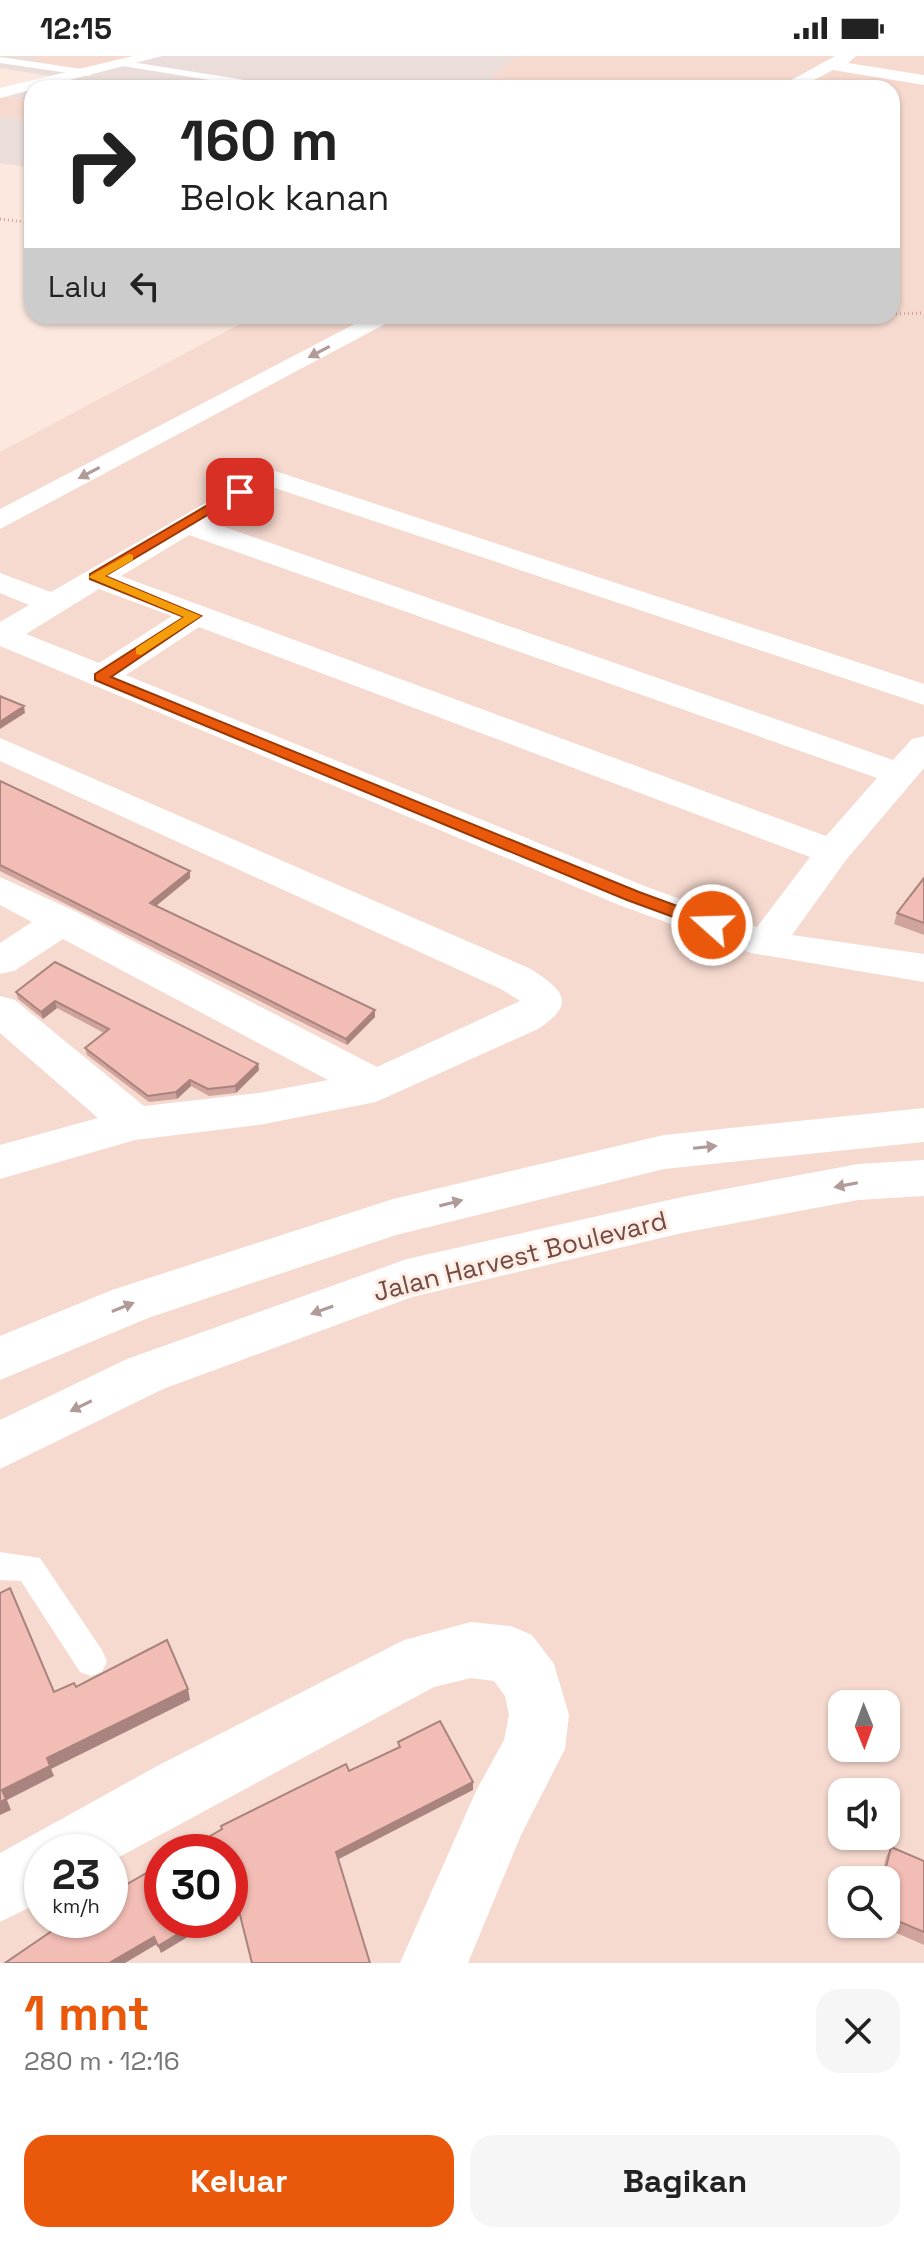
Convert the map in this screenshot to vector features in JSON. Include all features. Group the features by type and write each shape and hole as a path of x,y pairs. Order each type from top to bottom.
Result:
{"street":[{"path":"59,80 149,56"},
{"path":"802,80 831,65 876,56"},
{"path":"850,62 924,80"},
{"path":"826,80 850,62"},
{"path":"0,93 24,88"},
{"path":"0,495 329,324"},
{"path":"0,520 373,324"},
{"path":"0,636 50,603 266,476 924,695"},
{"path":"187,524 899,774"},
{"path":"95,577 833,852"},
{"path":"0,582 50,603"},
{"path":"100,677 194,616"},
{"path":"0,636 633,896 765,944 924,968"},
{"path":"765,944 833,852 924,746"},
{"path":"0,748 516,979 542,996 541,1007 523,1019 376,1086 259,1109 135,1124 0,1162"},
{"path":"0,889 376,1086"},
{"path":"0,961 63,921"},
{"path":"0,1010 135,1124"},
{"path":"0,1359 130,1304 393,1217 664,1152 924,1125"},
{"name":"Jalan Harvest Boulevard","path":"0,1446 145,1374 407,1279 682,1215 858,1182 924,1178"},
{"path":"393,1217 407,1279"},
{"path":"97,1834 425,1660 471,1650 511,1655 533,1685 539,1715 534,1749 498,1813 434,1963"},
{"path":"0,1889 24,1875"}],"lane":[{"path":"0,60 139,79"},
{"path":"125,64 226,80"},
{"path":"0,1566 29,1568 91,1661"}],"path":[{"path":"0,219 24,222"},
{"path":"900,314 924,313"}],"shaded area":[{"path":"0,56 38,56 28,60 91,72 151,56 524,56 509,62 489,80 45,80 56,77 0,68"},
{"path":"38,56 151,56 91,72 26,60"},
{"path":"524,56 924,56 924,1963 0,1963 0,452 240,324 900,324 900,80 489,80 509,62"},
{"path":"24,86 24,100 0,95 0,92"},
{"path":"0,96 24,100 24,120 0,116"},
{"path":"0,116 24,120 24,167 0,163"}],"building":[{"path":"0,696 24,706 0,722"},
{"path":"0,781 190,871 150,903 375,1010 346,1039 0,865"},
{"path":"924,878 924,923 897,913"},
{"path":"55,962 258,1064 235,1086 208,1089 190,1080 176,1092 148,1096 85,1048 109,1029 55,1001 41,1012 16,992"},
{"path":"10,1588 54,1692 74,1683 76,1687 167,1640 188,1689 47,1758 50,1766 2,1790 6,1799 0,1802 0,1593"},
{"path":"440,1721 473,1782 336,1852 370,1963 252,1963 246,1938 248,1834 214,1834 222,1829 221,1826 346,1764 349,1771 400,1747 398,1742"},
{"path":"890,1850 898,1850 924,1861 924,1932 900,1922 900,1866 886,1866"},
{"path":"144,1874 144,1938 152,1938 109,1963 5,1963 42,1938 128,1938 128,1884"},
{"path":"154,1938 171,1938 158,1946"}],"slow traffic":[{"path":"129,558 95,577 194,616 141,651"}],"route":[{"path":"240,492 95,577 194,616 100,677 633,896 712,925"}]}
